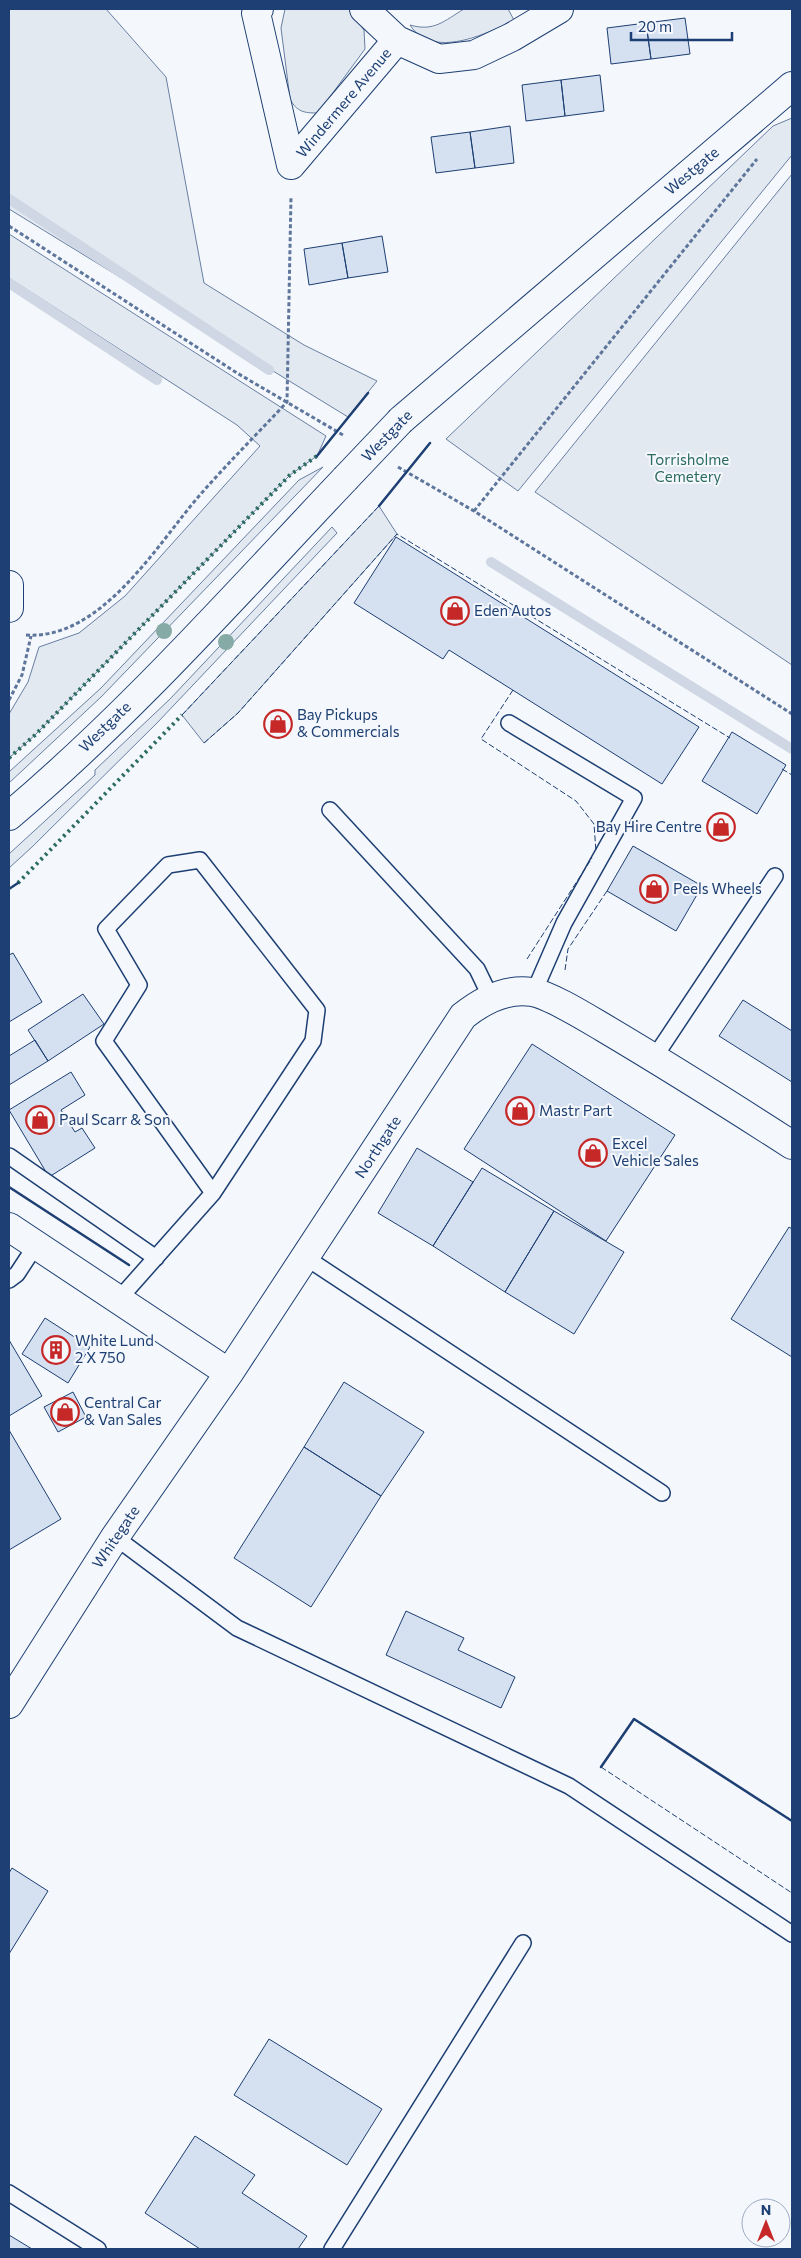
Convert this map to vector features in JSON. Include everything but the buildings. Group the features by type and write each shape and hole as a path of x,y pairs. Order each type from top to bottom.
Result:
{"street":[{"path":"260,9 256,13 291,165"},
{"path":"364,9 397,40"},
{"name":"Windermere Avenue","path":"291,165 397,40 439,59 474,55 512,37 559,9"},
{"name":"Westgate","path":"9,816 46,784 167,667 401,420 792,86"},
{"path":"9,585 9,608"},
{"name":"Northgate","path":"229,1373 463,1016 475,1006 491,998 512,991 534,992 580,1014 792,1145"},
{"path":"9,1227 229,1373"},
{"name":"Whitegate","path":"9,1704 115,1537 229,1373"}],"lane":[{"path":"509,723 634,798 564,923 534,992"},
{"path":"330,810 477,969 491,998"},
{"path":"119,1300 214,1193 313,1041 317,1010 200,860 168,865 106,929 139,986 104,1041 214,1193"},
{"path":"654,1058 775,876"},
{"path":"9,1156 156,1258"},
{"path":"9,1280 17,1274 36,1245"},
{"path":"305,1257 662,1493"},
{"path":"115,1537 237,1628 569,1786 792,1934"},
{"path":"332,2249 523,1943"},
{"path":"9,2193 98,2249"}],"path":[{"path":"474,511 761,155"},
{"path":"24,635 40,636 71,626 103,606 134,576 200,496 287,402 291,165"},
{"path":"9,226 237,373 347,437"},
{"path":"389,462 474,511 792,714"},
{"path":"9,700 22,676 31,636"}],"green space":[{"path":"9,9 106,9 166,77 204,283 304,345 377,381 348,417 9,209"},
{"path":"285,9 349,9 364,30 365,49 318,113 301,111 295,107 290,99 281,28"},
{"path":"464,9 508,9 514,20 475,37 445,42 432,41 420,35 410,25 418,27 432,26"},
{"path":"792,118 792,155 518,491 446,439 773,126"},
{"name":"Torrisholme Cemetery","path":"792,174 792,665 535,492"},
{"path":"9,234 326,436 317,456 290,475 35,735 9,758 9,714 28,682 39,647 79,633 125,596 260,446 237,425 9,278"},
{"path":"323,467 101,697 9,783 9,772 101,688 299,480"},
{"path":"379,506 397,534 238,713 204,743 182,715"},
{"path":"332,527 337,533 157,723 9,868 9,854 95,775 95,770 170,699"}],"waterway":[{"path":"9,199 269,370"},
{"path":"9,283 157,380"},
{"path":"491,562 792,749"}],"hedge":[{"path":"9,758 35,735 290,475 317,456"},
{"path":"18,883 182,715"}],"fence":[{"path":"182,715 379,506"},
{"path":"204,743 238,713 397,534 730,738"},
{"path":"513,690 481,739 576,801 594,824 596,852"},
{"path":"782,769 792,775"},
{"path":"527,959 592,858"},
{"path":"565,970 568,949 607,891"},
{"path":"601,1767 792,1893"}],"wall":[{"path":"317,456 368,393"},
{"path":"379,506 430,443"},
{"path":"9,889 18,883"},
{"path":"9,1187 129,1265"},
{"path":"601,1767 634,1719 792,1821"}],"place":[{"name":"Eden Autos","path":"455,611"},
{"name":"Bay Pickups & Commercials","path":"278,724"},
{"name":"Bay Hire Centre","path":"721,827"},
{"name":"Peels Wheels","path":"654,889"},
{"name":"Mastr Part","path":"520,1111"},
{"name":"Paul Scarr & Son","path":"40,1120"},
{"name":"Excel Vehicle Sales","path":"593,1153"},
{"name":"White Lund 2 X 750","path":"56,1350"},
{"name":"Central Car & Van Sales","path":"65,1412"}]}
